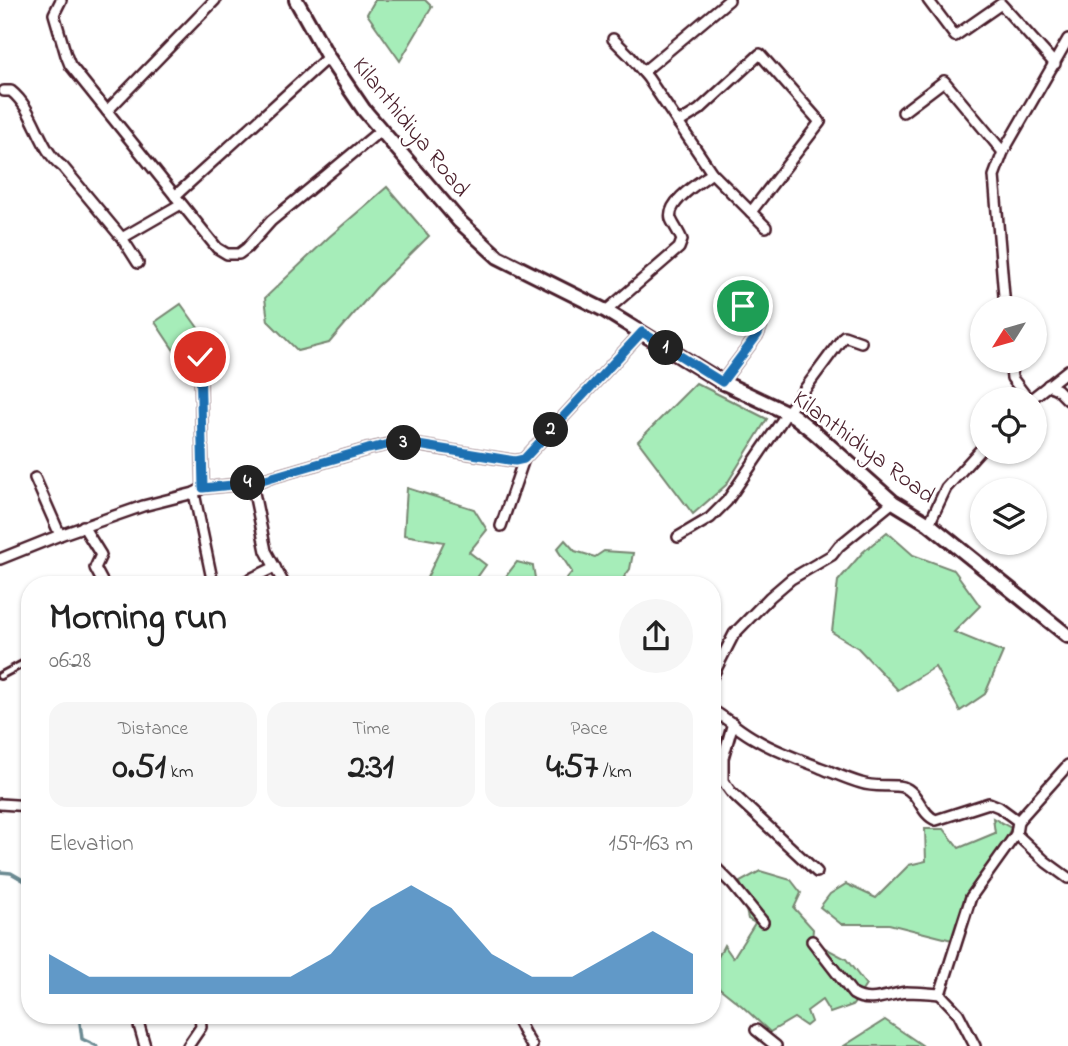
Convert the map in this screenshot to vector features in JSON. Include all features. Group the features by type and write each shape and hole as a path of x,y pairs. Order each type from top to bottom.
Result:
{"street":[{"path":"61,0 54,14 70,65 178,200 218,248 227,254 239,254 247,248 271,221 381,130"},
{"path":"107,111 215,0"},
{"name":"Kilanthidiya Road","path":"296,0 328,57 357,100 459,221 498,257 606,311 722,382 794,416 893,502 929,524 1068,636"},
{"path":"643,72 729,0"},
{"path":"928,0 956,36 1000,4 1055,64"},
{"path":"613,39 643,72 712,173 766,227"},
{"path":"1004,296 994,176 1003,152 1068,39"},
{"path":"678,123 699,110 760,54 820,122 751,212"},
{"path":"122,238 178,200 328,57"},
{"path":"903,111 944,81 1003,152"},
{"path":"4,91 11,91 21,101 53,159 63,167 122,238 138,263"},
{"path":"606,311 679,248 682,240 671,218 670,209 712,173"},
{"path":"722,382 758,334 761,326 743,306"},
{"path":"502,526 524,459 642,332"},
{"path":"678,537 710,518 727,501 844,336 861,342"},
{"path":"200,357 199,491 212,576"},
{"path":"1045,387 1068,370"},
{"path":"1048,385 1057,389 1068,400"},
{"path":"0,559 143,506 199,491 252,483 400,442 515,461 524,459"},
{"path":"929,524 946,488 970,461"},
{"path":"35,478 60,535"},
{"path":"252,483 266,551 280,576"},
{"path":"721,659 734,634 770,597 791,579 832,555 838,546 893,502"},
{"path":"83,526 101,555 95,568 99,576"},
{"path":"256,576 275,567"},
{"path":"721,716 770,747 862,783 878,787 903,787 921,804 929,818 936,821 989,803 1018,821"},
{"path":"733,723 723,758 723,781 731,792 817,872"},
{"path":"940,994 971,897 1016,834 1018,821 1068,765"},
{"path":"0,804 21,805"},
{"path":"1016,834 1046,862 1068,877"},
{"path":"721,873 763,922"},
{"path":"812,941 853,994 861,999 904,993 940,994 958,1013 975,1046"},
{"path":"138,1024 145,1046"},
{"path":"188,1046 201,1024"},
{"path":"521,1024 532,1046"},
{"path":"757,1030 776,1046"}],"lane":[{"path":"0,676 21,665"}],"green space":[{"path":"375,0 425,0 432,7 400,61 367,14"},
{"path":"387,187 429,236 376,288 329,343 298,351 268,321 265,298"},
{"path":"181,304 206,339 179,358 155,322"},
{"path":"696,383 767,419 726,485 693,514 638,441"},
{"path":"407,488 474,509 487,530 469,552 486,565 478,576 428,576 444,542 404,535"},
{"path":"887,532 913,555 954,570 980,606 954,632 1003,652 985,694 960,711 935,667 898,690 858,648 832,632 838,581 863,552"},
{"path":"565,540 575,551 595,557 604,551 633,553 630,569 625,576 569,576 572,572 557,549"},
{"path":"517,562 533,566 535,576 506,576"},
{"path":"993,818 1011,828 995,861 970,900 956,941 889,924 841,924 820,907 830,894 846,884 876,898 909,865 926,861 925,829 944,829 959,848 995,833"},
{"path":"760,871 791,880 801,893 794,908 813,929 812,941 846,959 866,985 853,1005 830,1013 822,1000 807,1011 811,1022 806,1026 794,1018 770,1032 721,989 721,951 724,945 733,958 755,923 748,919 740,882"},
{"path":"885,1020 922,1045 844,1046"}],"waterway":[{"path":"0,872 11,873 21,879"},
{"path":"80,1024 82,1039 97,1046"}],"route":[{"path":"200,357 203,488 252,483 400,442 515,461 524,459 642,332 722,382 758,334 761,326 743,306"}]}
